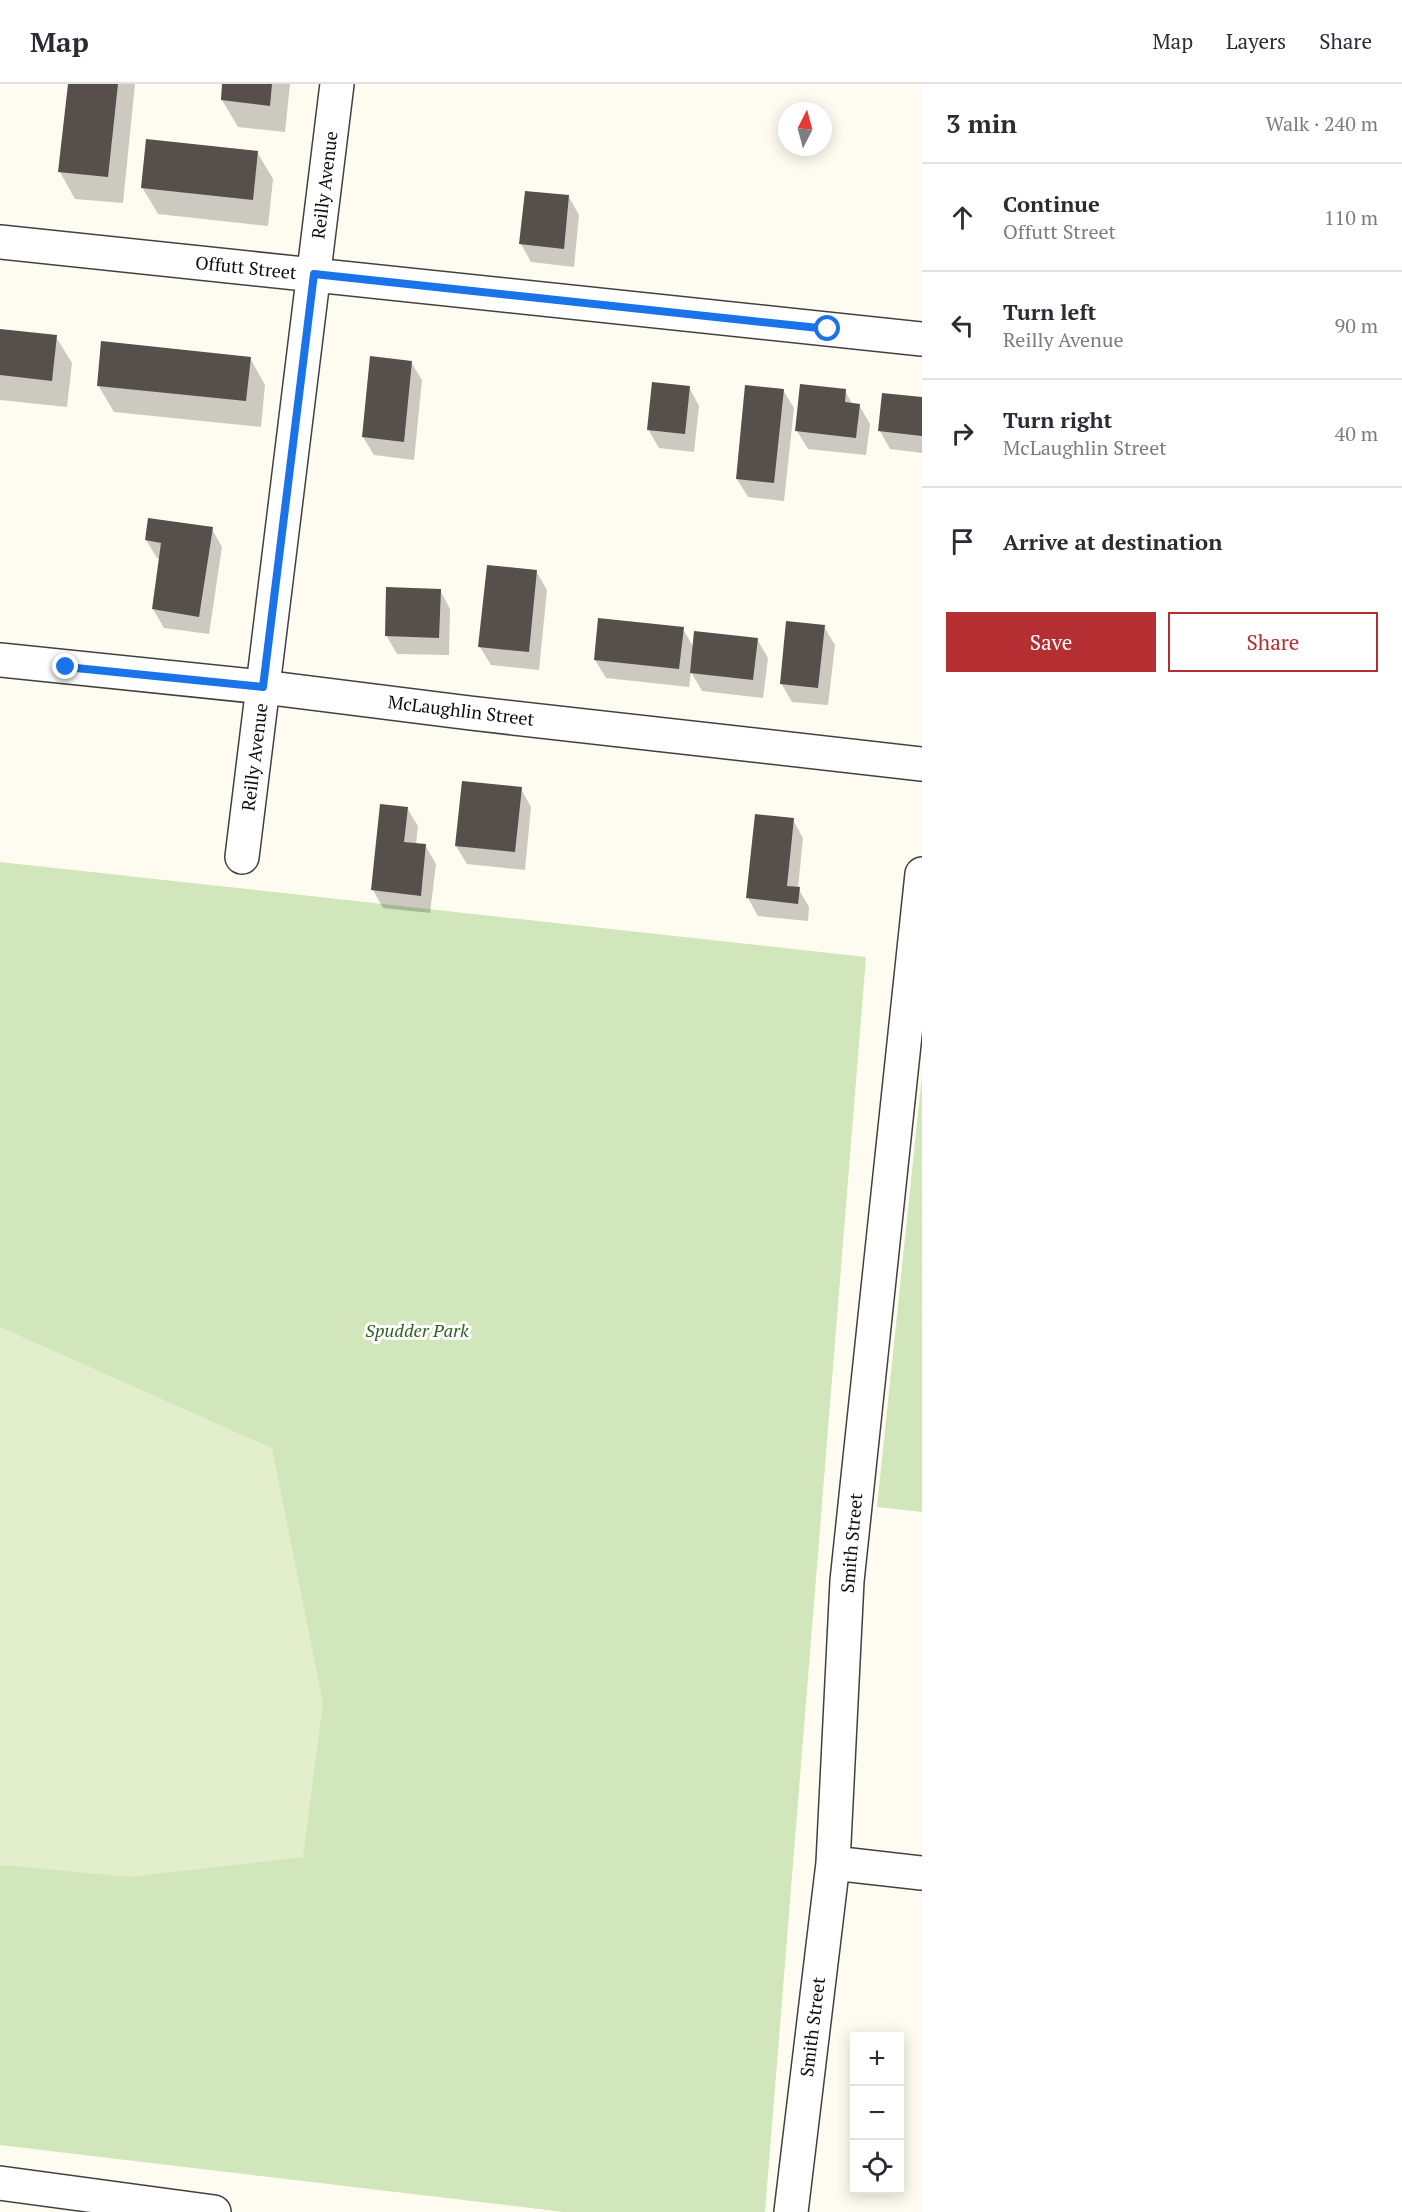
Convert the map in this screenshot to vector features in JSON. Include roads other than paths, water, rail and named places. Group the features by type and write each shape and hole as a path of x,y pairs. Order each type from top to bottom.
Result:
{"street":[{"name":"Reilly Avenue","path":"242,857 337,84"},
{"name":"Offutt Street","path":"0,242 922,339"},
{"name":"McLaughlin Street","path":"0,660 263,687 470,713 922,764"},
{"name":"Smith Street","path":"791,2212 833,1863 847,1581 922,874"},
{"path":"833,1863 922,1873"},
{"path":"0,2183 88,2203 214,2212"}],"park label":[{"name":"Spudder Park","path":"417,1331"}]}
